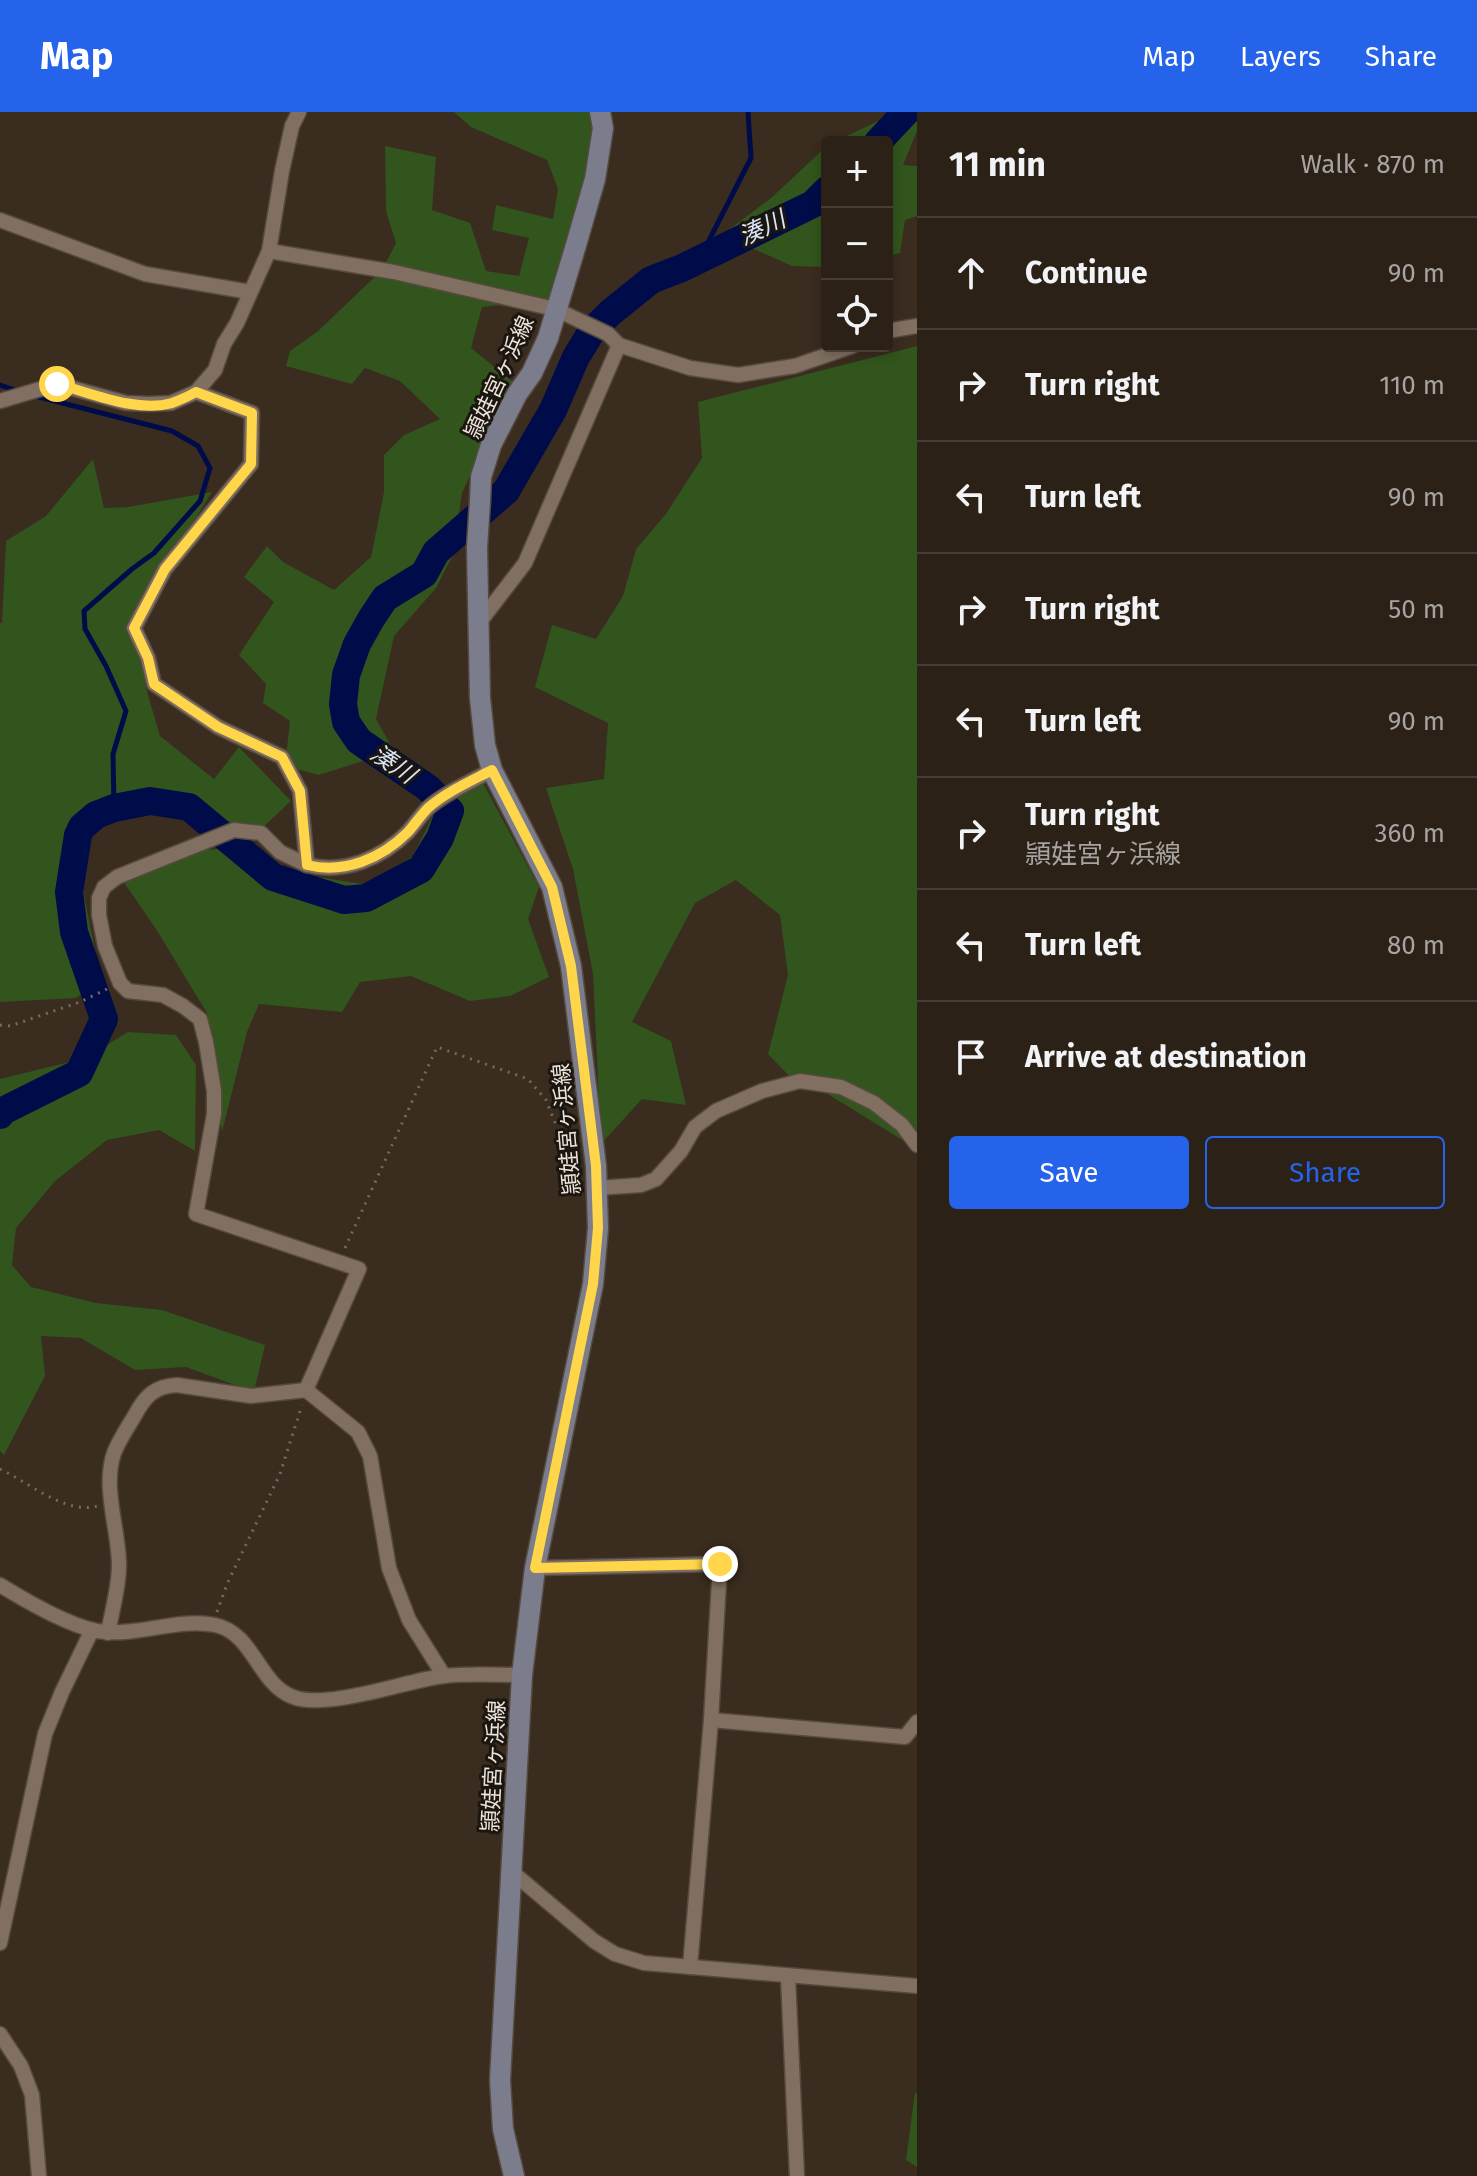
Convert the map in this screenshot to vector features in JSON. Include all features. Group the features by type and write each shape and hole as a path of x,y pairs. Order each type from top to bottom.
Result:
{"main road":[{"name":"頴娃宮ヶ浜線","path":"514,2176 503,2129 500,2080 522,1675 535,1568 593,1284 598,1228 596,1166 571,966 552,887 492,770 485,745 480,698 477,548 481,477 491,445 548,338 595,179 603,128 600,112"}],"street":[{"path":"5,399 57,384 126,403 171,403 196,392 215,370 224,344 269,251 282,171 292,126 299,112"},
{"path":"0,220 145,274 250,292"},
{"path":"269,251 394,272 555,309 613,340 660,360 738,375 795,366 836,352"},
{"path":"893,330 917,326"},
{"path":"479,623 531,551 613,340"},
{"path":"196,392 252,413 251,464 165,569 134,628 148,658 154,684 218,727 282,757 300,791 307,865"},
{"path":"306,1390 359,1269 196,1214 214,1114 214,1091 200,1019 163,995 128,991 120,983 105,946 99,898 104,887 117,877 234,830 261,833 280,852 307,865 327,870 351,867 381,852 405,834 429,808 448,794 492,770"},
{"path":"597,1188 641,1185 656,1179 681,1151 695,1127 716,1111 762,1091 800,1081 841,1087 874,1103 902,1125 917,1145"},
{"path":"0,1943 45,1734 62,1692 100,1632 119,1567 111,1475 115,1451 144,1398 153,1390 177,1385 251,1396 306,1390 358,1432 370,1456 389,1568 409,1620 444,1676"},
{"path":"535,1568 720,1564 711,1720 690,1967"},
{"path":"0,1585 31,1603 100,1632 213,1625 229,1629 242,1640 280,1691 297,1699 334,1699 444,1676 522,1675"},
{"path":"711,1720 905,1737 917,1722"},
{"path":"511,1871 594,1941 615,1954 644,1963 917,1986"},
{"path":"788,1977 797,2176"},
{"path":"0,2034 21,2066 32,2095 39,2176"}],"path":[{"path":"0,1025 10,1026 103,991"},
{"path":"338,1263 437,1047 528,1079 546,1100 570,1160 596,1166"},
{"path":"213,1625 227,1584 280,1474 306,1390"},
{"path":"0,1469 59,1501 87,1509 112,1501"}],"green space":[{"path":"454,112 591,112 593,133 587,181 550,300 482,307 471,348 513,382 462,493 453,555 436,588 394,636 376,719 394,751 319,775 285,766 290,721 263,703 266,684 239,655 274,602 244,577 267,546 283,562 334,590 371,557 384,492 384,455 404,435 440,419 400,381 365,368 352,384 286,366 290,351 317,332 382,270 396,243 386,211 385,146 436,157 432,210 470,223 486,271 519,276 529,238 492,230 496,205 553,219 558,189 547,160 471,127"},
{"path":"896,112 909,112 917,119 917,131 903,165 917,166 917,216 905,220 900,253 893,255 893,136 847,136"},
{"path":"821,152 821,267 792,266 752,248 727,231 771,198"},
{"path":"917,346 917,1149 826,1093 793,1080 768,1054 788,975 780,915 736,880 695,903 632,1022 671,1041 686,1105 642,1099 601,1144 593,974 573,869 546,788 604,779 608,723 535,687 552,625 596,639 623,596 636,549 666,514 702,458 698,402"},
{"path":"93,459 104,508 128,507 212,492 138,611 146,688 160,736 214,779 239,747 291,801 260,830 151,815 98,814 81,881 101,979 76,998 0,1002 0,623 6,541 46,516"},
{"path":"476,770 539,887 528,919 549,977 510,996 470,1001 411,976 360,982 342,1012 259,1004 247,1032 222,1132 207,1013 123,881 194,850 241,848 305,875 369,885 413,856 438,805"},
{"path":"128,1032 176,1035 196,1065 195,1151 159,1130 107,1140 55,1181 16,1228 12,1265 31,1287 96,1303 162,1310 265,1345 254,1392 186,1367 135,1370 81,1338 41,1336 45,1376 4,1455 0,1451 0,1079 86,1058"},
{"path":"915,2092 917,2094 917,2167 906,2160"}],"waterway":[{"path":"699,260 751,158 748,112"},
{"name":"湊川","path":"884,136 906,112"},
{"name":"湊川","path":"0,1115 79,1073 104,1019 74,932 69,892 78,835 96,815 150,801 189,807 273,877 344,900 366,898 421,869 440,838 450,811 428,788 359,741 346,722 343,704 346,675 357,644 371,619 385,598 424,574 436,552 506,491 553,410 576,357 592,331 610,313 651,280 813,204 821,196"},
{"path":"0,385 18,391"},
{"path":"31,395 172,431 198,446 210,468 200,501 154,553 84,611 85,629 126,711 113,754 114,808"}],"route":[{"path":"57,384 126,403 171,403 196,392 252,413 251,464 165,569 134,628 148,658 154,684 218,727 282,757 300,791 307,865 327,870 351,867 381,852 405,834 429,808 492,770 552,887 571,966 596,1166 598,1228 593,1284 535,1568 720,1564"}]}
